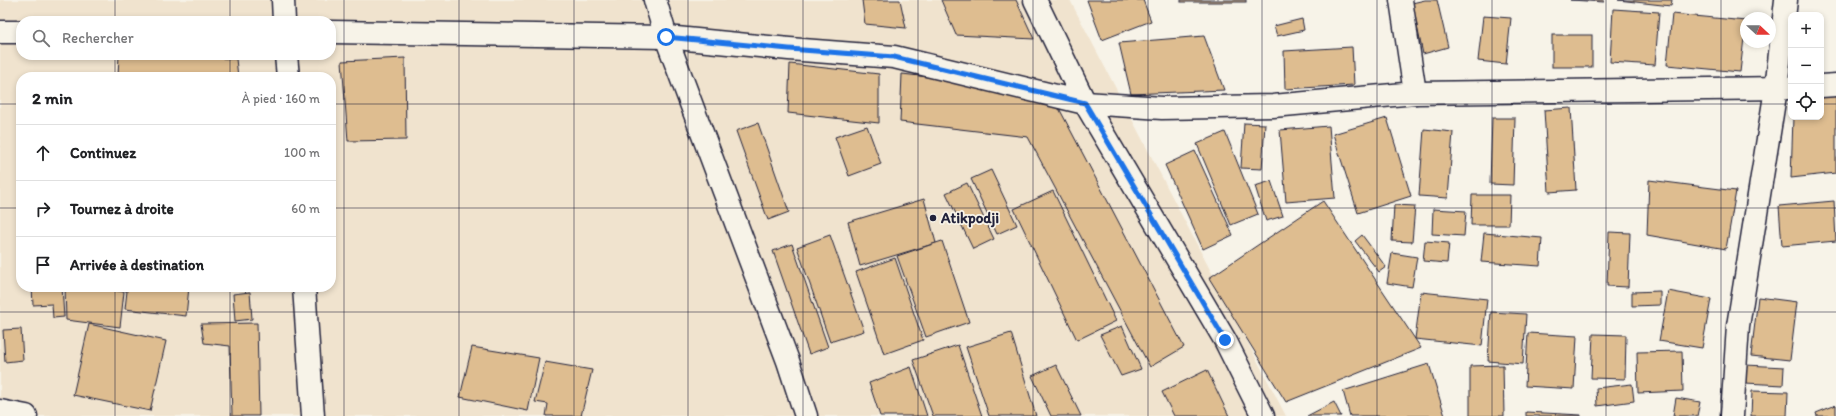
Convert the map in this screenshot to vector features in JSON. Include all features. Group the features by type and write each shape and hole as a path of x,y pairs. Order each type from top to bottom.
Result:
{"street":[{"path":"283,0 284,16"},
{"path":"655,0 666,37 788,361 806,416"},
{"path":"1035,0 1085,103 1225,340 1263,416"},
{"path":"1401,0 1415,93"},
{"path":"1732,416 1738,326 1783,88 1786,0"},
{"path":"0,32 16,32"},
{"path":"336,32 666,37 789,49 894,57 1085,103 1162,108 1273,106 1415,93 1783,88"},
{"path":"286,60 288,72"},
{"path":"1824,86 1836,85"},
{"path":"304,292 313,416"},
{"path":"0,411 26,416"}],"shaded area":[{"path":"0,0 1070,0 1286,416 0,416"}],"building":[{"path":"862,0 900,0 906,28 865,24"},
{"path":"941,0 1016,0 1034,39 956,35"},
{"path":"1087,0 1143,0 1151,21 1102,40"},
{"path":"1181,0 1246,0 1246,2 1181,2"},
{"path":"1425,0 1437,0 1448,47 1423,54 1412,3"},
{"path":"1570,0 1604,0 1604,2"},
{"path":"1618,0 1672,0 1671,6"},
{"path":"1613,9 1659,12 1655,65 1610,62"},
{"path":"1672,14 1740,20 1740,48 1743,48 1740,72 1667,65"},
{"path":"1483,16 1511,18 1506,64 1478,61"},
{"path":"1302,19 1304,30 1277,36 1274,26"},
{"path":"1552,35 1592,35 1592,67 1552,67"},
{"path":"1204,36 1224,90 1131,94 1119,43"},
{"path":"1352,47 1354,85 1285,89 1284,51"},
{"path":"405,58 406,140 348,141 342,61"},
{"path":"119,60 236,60 237,72 118,72"},
{"path":"790,64 879,74 879,123 788,113"},
{"path":"902,74 1050,91 1184,347 1150,367 1028,137 900,122"},
{"path":"1836,96 1836,173 1791,178 1793,120 1824,120 1824,98"},
{"path":"1571,108 1576,190 1549,192 1544,110"},
{"path":"1387,118 1411,196 1358,213 1333,134"},
{"path":"1492,118 1515,118 1513,185 1490,184"},
{"path":"758,123 789,212 768,220 736,131"},
{"path":"1244,123 1265,124 1262,169 1241,168"},
{"path":"867,126 881,164 849,176 835,137"},
{"path":"1329,126 1335,198 1286,202 1280,130"},
{"path":"1424,129 1453,132 1448,198 1419,196"},
{"path":"1225,132 1258,214 1231,225 1197,144"},
{"path":"1195,151 1233,235 1203,249 1165,165"},
{"path":"991,170 1017,225 997,234 971,179"},
{"path":"1649,180 1736,191 1726,249 1647,235"},
{"path":"1271,181 1283,216 1266,221 1255,186"},
{"path":"967,183 994,239 973,249 946,193"},
{"path":"1053,191 1116,321 1077,340 1014,209"},
{"path":"1472,195 1510,195 1509,225 1471,225"},
{"path":"924,199 936,243 860,266 848,222"},
{"path":"1323,201 1421,348 1286,402 1209,278"},
{"path":"1834,201 1836,241 1782,246 1779,206"},
{"path":"1394,205 1415,206 1412,242 1392,241"},
{"path":"1433,209 1466,211 1464,236 1432,234"},
{"path":"1609,232 1630,233 1628,287 1607,286"},
{"path":"1484,233 1542,238 1540,266 1481,262"},
{"path":"830,235 864,331 830,342 797,247"},
{"path":"1362,235 1386,267 1379,272 1355,241"},
{"path":"942,241 969,322 926,337 897,256"},
{"path":"1425,241 1449,243 1447,263 1423,261"},
{"path":"792,244 828,347 809,354 773,251"},
{"path":"1392,253 1417,257 1412,287 1387,283"},
{"path":"895,258 923,340 884,354 856,272"},
{"path":"1660,291 1660,305 1632,306 1632,292"},
{"path":"1668,291 1711,299 1702,348 1659,341"},
{"path":"32,292 62,292 64,317 53,318 52,304 33,305"},
{"path":"65,292 124,292 120,327 66,320"},
{"path":"127,292 188,292 186,316 125,309"},
{"path":"250,292 252,319 235,321 233,294"},
{"path":"1421,292 1487,299 1482,346 1415,339"},
{"path":"1758,297 1797,302 1790,360 1751,356"},
{"path":"1491,312 1526,314 1523,364 1488,361"},
{"path":"257,323 259,416 232,416 230,346 204,343 201,324"},
{"path":"89,324 166,341 150,411 73,395"},
{"path":"1122,326 1141,369 1121,376 1100,335"},
{"path":"21,329 23,360 5,362 3,330"},
{"path":"1011,333 1036,416 989,416 966,347"},
{"path":"1528,333 1577,336 1574,389 1525,386"},
{"path":"1593,334 1626,335 1625,379 1591,378"},
{"path":"958,345 982,416 933,416 913,360"},
{"path":"472,347 539,358 528,411 460,397"},
{"path":"1682,351 1683,391 1638,393 1637,352"},
{"path":"545,362 592,370 581,416 546,416 548,404 535,402"},
{"path":"1429,364 1445,416 1350,416 1343,391"},
{"path":"1056,365 1081,416 1051,416 1032,376"},
{"path":"1503,365 1504,416 1470,416 1470,366"},
{"path":"1746,365 1784,367 1783,385 1745,383"},
{"path":"911,367 927,416 880,416 869,383"},
{"path":"1207,370 1229,416 1174,416 1162,392"},
{"path":"1632,384 1634,401 1597,406 1596,388"},
{"path":"1752,391 1788,392 1787,416 1751,416"},
{"path":"1676,398 1700,402 1697,416 1673,416"},
{"path":"1334,402 1341,416 1307,416"},
{"path":"1836,405 1836,416 1817,416 1816,413"},
{"path":"1526,412 1581,415 1581,416 1526,416"}],"place":[{"name":"Atikpodji","path":"933,218"}],"route":[{"path":"666,37 789,49 894,57 1085,103 1225,340"}]}
